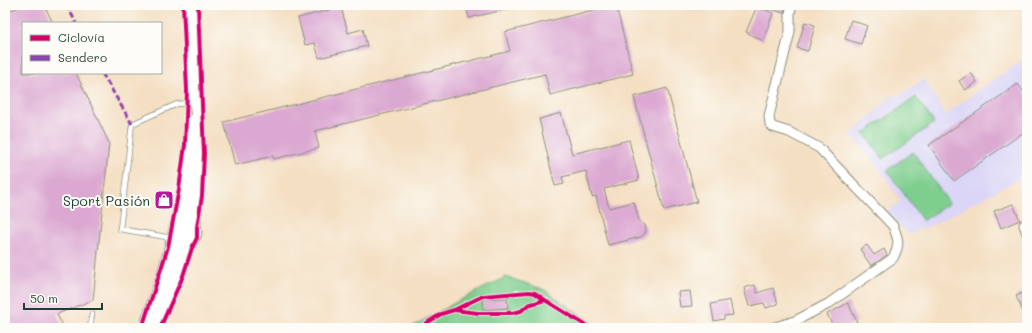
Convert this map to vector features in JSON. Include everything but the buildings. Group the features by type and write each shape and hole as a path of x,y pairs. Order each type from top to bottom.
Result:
{"main road":[{"path":"146,328 159,286 184,234 182,198 199,136 191,5"},
{"path":"155,328 165,302 184,234 192,165 192,103 195,87"}],"street":[{"path":"772,328 795,321 828,304 892,258 897,250 899,241 893,226 819,148 789,132 773,127 770,124 769,116 790,32 790,13 792,5"}],"lane":[{"path":"184,234 120,229 132,124 177,104 192,103"},
{"path":"90,328 92,314"}],"shaded area":[{"path":"1027,57 1027,176 924,229 922,228 909,235 886,212 901,201 873,160 850,135 894,94 897,97 924,79 946,115 978,90"}],"green space":[{"path":"916,97 934,123 883,159 864,133"},
{"path":"913,152 949,203 923,221 887,170"},
{"path":"506,277 543,289 599,328 410,328 462,299"}],"marked path":[{"path":"67,5 76,22"},
{"path":"103,74 132,124"}],"cycle path":[{"path":"142,328 168,247 179,189 185,145 187,90 183,5"},
{"path":"160,328 183,276 192,248 197,238 197,227 202,196 204,154 198,5"},
{"path":"454,310 483,296 529,292 535,293 545,300"},
{"path":"419,328 441,314 454,310 478,313 512,313 521,311 528,305 545,300 590,328"}],"place":[{"name":"Sport Pasión","path":"164,200"}]}
